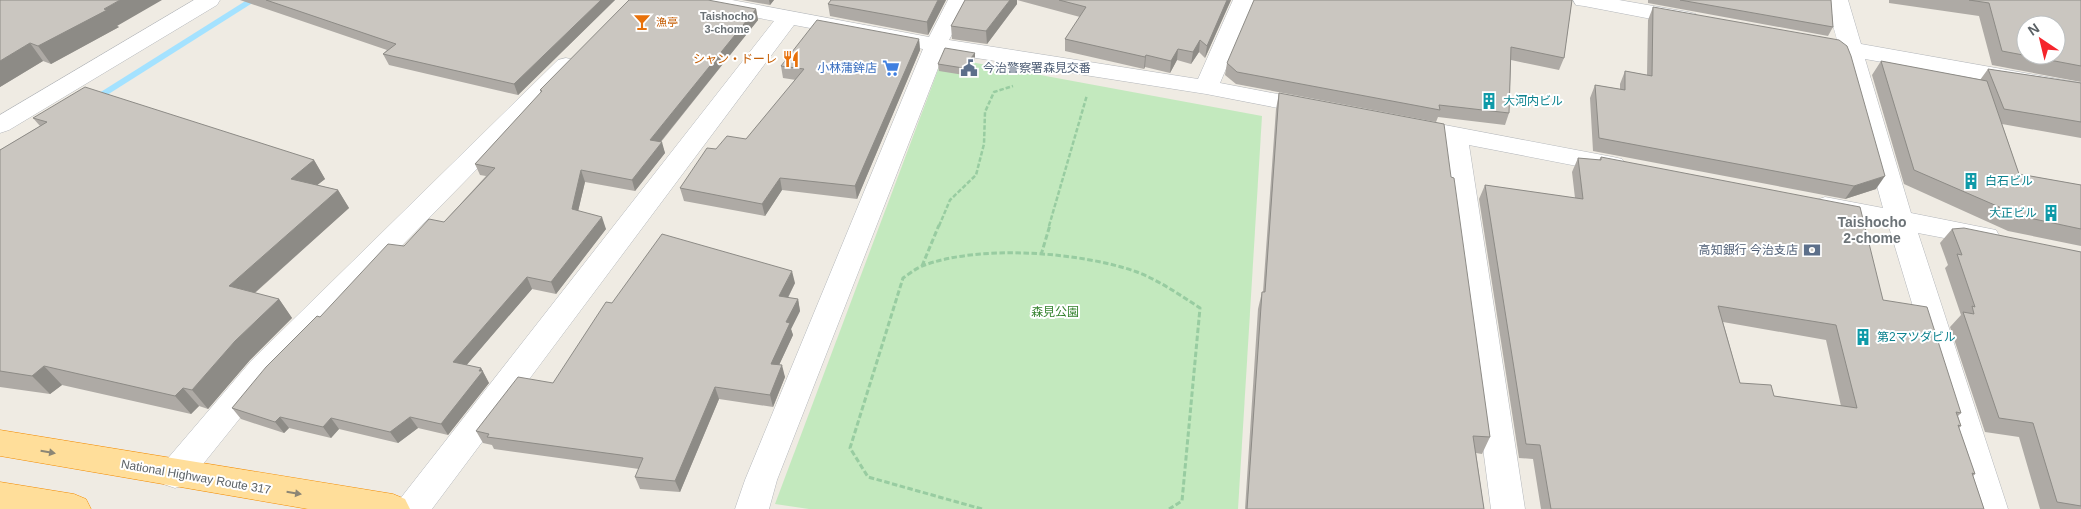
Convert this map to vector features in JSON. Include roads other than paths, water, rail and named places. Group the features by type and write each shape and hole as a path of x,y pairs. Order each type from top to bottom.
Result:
{"highway":[{"name":"National Highway Route 317","path":"0,443 175,474 393,509"},
{"path":"0,496 74,509"}],"street":[{"path":"0,125 209,0"},
{"path":"698,0 936,45 1206,88 1334,112"},
{"path":"752,509 761,480 936,45 950,14 959,0"},
{"path":"1206,88 1244,0"},
{"path":"1584,0 1709,23"},
{"path":"1838,0 1900,220 1991,509"},
{"path":"412,509 789,16"},
{"path":"1815,42 2081,90"},
{"path":"175,474 262,369 582,49"},
{"path":"1390,123 1639,170"},
{"path":"1455,135 1508,509"},
{"path":"1804,201 2014,243"}],"waterway":[{"path":"93,100 253,0"}],"place":[{"name":"漁亭","path":"642,22"},
{"name":"シャン・ドーレ","path":"791,59"},
{"name":"小林蒲鉾店","path":"891,68"},
{"name":"今治警察署森見交番","path":"969,68"},
{"name":"大河内ビル","path":"1489,101"},
{"name":"白石ビル","path":"1971,181"},
{"name":"大正ビル","path":"2051,213"},
{"name":"高知銀行 今治支店","path":"1812,250"},
{"name":"第2マツダビル","path":"1863,337"}],"district":[{"name":"Taishocho 3-chome","path":"727,22"},
{"name":"Taishocho 2-chome","path":"1872,230"}],"park label":[{"name":"森見公園","path":"1055,312"}]}
